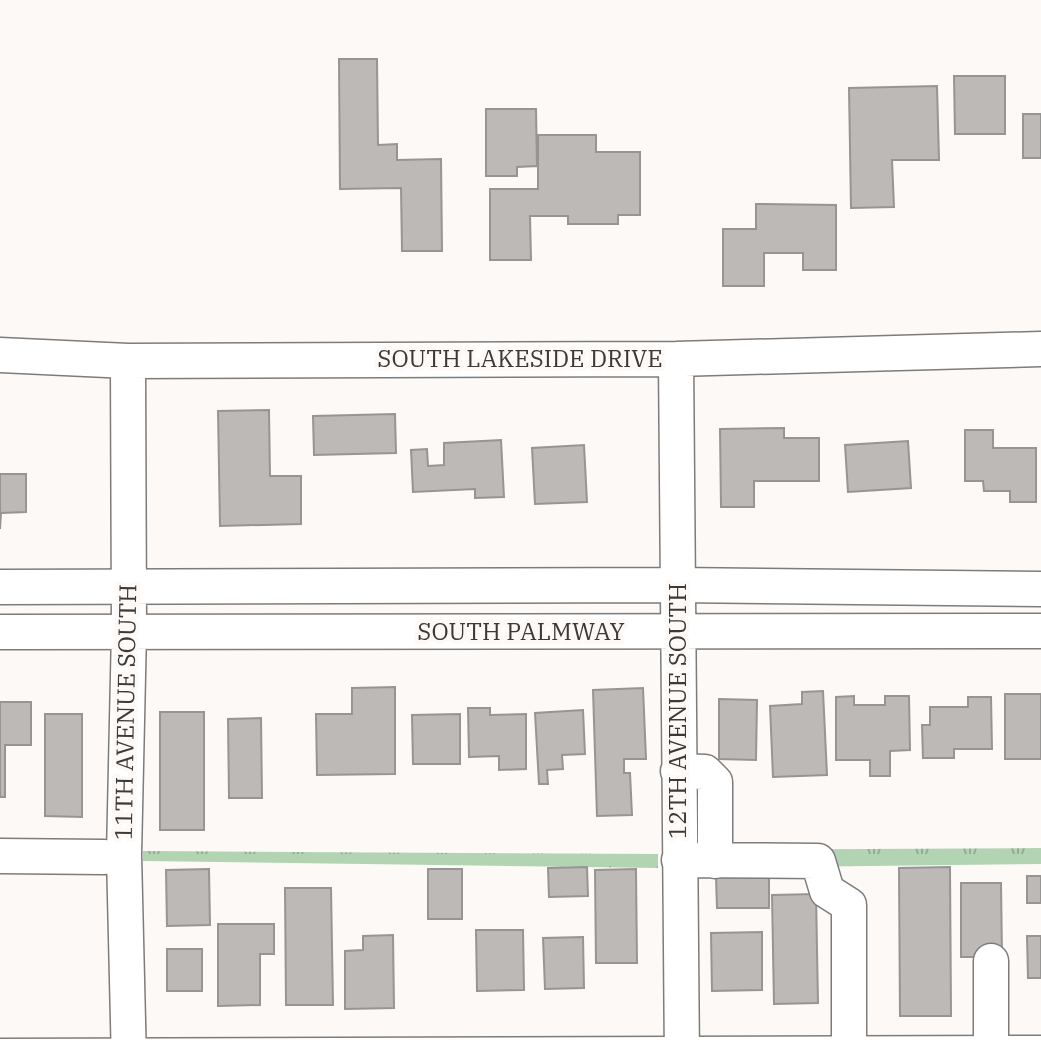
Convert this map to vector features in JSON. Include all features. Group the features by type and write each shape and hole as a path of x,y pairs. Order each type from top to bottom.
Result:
{"main road":[{"path":"0,1060 129,1062 849,1057 950,1060 1041,1057"}],"street":[{"name":"SOUTH LAKESIDE DRIVE","path":"0,355 128,361 676,359 1041,349"},
{"name":"12TH AVENUE SOUTH","path":"676,359 682,1060"},
{"name":"11TH AVENUE SOUTH","path":"128,361 129,631 124,855 129,1062"},
{"name":"SOUTH PALMWAY","path":"0,587 677,585 1041,589"},
{"name":"SOUTH PALMWAY","path":"0,632 1041,631"},
{"path":"678,771 705,772 715,782 715,861"},
{"path":"0,856 104,857"},
{"path":"679,860 715,861 823,876 849,905 849,1057"},
{"path":"991,961 991,1057"}],"green space":[{"path":"1041,848 1041,864 696,868 695,850"},
{"path":"143,851 658,854 658,868 143,861"}],"building":[{"path":"339,59 377,59 378,145 397,144 397,160 441,159 442,251 402,251 401,188 340,189"},
{"path":"954,76 1005,76 1005,134 955,134"},
{"path":"937,86 939,160 892,160 894,207 851,208 849,88"},
{"path":"486,109 536,109 537,166 517,167 517,176 486,176"},
{"path":"1023,114 1041,114 1041,158 1023,158"},
{"path":"538,135 596,135 596,152 640,152 640,215 618,215 618,224 568,224 568,216 530,216 531,260 490,260 490,189 538,189"},
{"path":"756,204 836,205 836,270 803,270 803,253 764,253 764,286 723,286 723,229 756,229"},
{"path":"269,410 270,476 301,476 301,524 220,526 218,411"},
{"path":"395,414 396,453 314,455 313,416"},
{"path":"784,428 784,438 819,438 819,481 754,481 754,507 721,507 720,429"},
{"path":"965,430 993,430 993,448 1036,448 1036,502 1010,502 1010,491 984,491 983,481 965,481"},
{"path":"501,440 504,497 475,498 475,489 413,492 411,450 427,449 428,466 444,465 444,443"},
{"path":"908,441 911,488 848,492 845,445"},
{"path":"584,445 587,502 535,504 532,448"},
{"path":"0,474 26,474 26,512 1,513 0,529"},
{"path":"395,687 395,774 317,775 316,714 352,714 352,688"},
{"path":"643,688 646,759 624,759 624,773 630,773 632,815 597,816 593,690"},
{"path":"823,691 827,775 773,777 770,706 802,704 802,692"},
{"path":"1005,694 1041,694 1041,759 1005,759"},
{"path":"854,696 854,705 885,705 885,696 909,696 910,750 890,751 890,776 870,776 870,760 836,760 836,697"},
{"path":"968,697 991,697 992,749 954,749 954,758 923,758 922,725 930,725 930,707 968,707"},
{"path":"719,699 757,700 756,760 719,759"},
{"path":"0,702 31,702 31,745 5,745 5,797 0,797"},
{"path":"468,708 490,708 490,715 526,714 526,769 499,770 499,756 469,757"},
{"path":"583,710 585,754 562,755 563,769 547,770 548,784 539,784 535,713"},
{"path":"160,712 204,712 204,830 160,830"},
{"path":"45,714 82,714 82,817 45,816"},
{"path":"460,714 460,764 413,764 412,715"},
{"path":"261,718 262,798 229,798 228,719"},
{"path":"587,867 588,896 549,897 548,868"},
{"path":"950,867 951,1016 900,1016 899,868"},
{"path":"209,869 210,925 167,926 166,870"},
{"path":"428,869 462,869 462,919 428,919"},
{"path":"636,869 637,963 596,963 595,870"},
{"path":"769,876 769,908 717,908 716,877"},
{"path":"1027,876 1041,876 1041,903 1027,903"},
{"path":"961,883 1001,883 1002,957 961,957"},
{"path":"285,888 331,888 333,1005 286,1005"},
{"path":"816,894 818,1003 774,1004 772,895"},
{"path":"218,924 274,924 274,954 260,954 260,1005 218,1006"},
{"path":"476,930 523,930 524,990 477,991"},
{"path":"762,932 762,990 712,991 711,933"},
{"path":"393,935 394,1008 345,1009 345,951 363,950 363,936"},
{"path":"1027,936 1041,936 1041,978 1028,978"},
{"path":"583,937 584,988 545,989 543,938"},
{"path":"167,949 202,949 202,991 167,991"}]}
